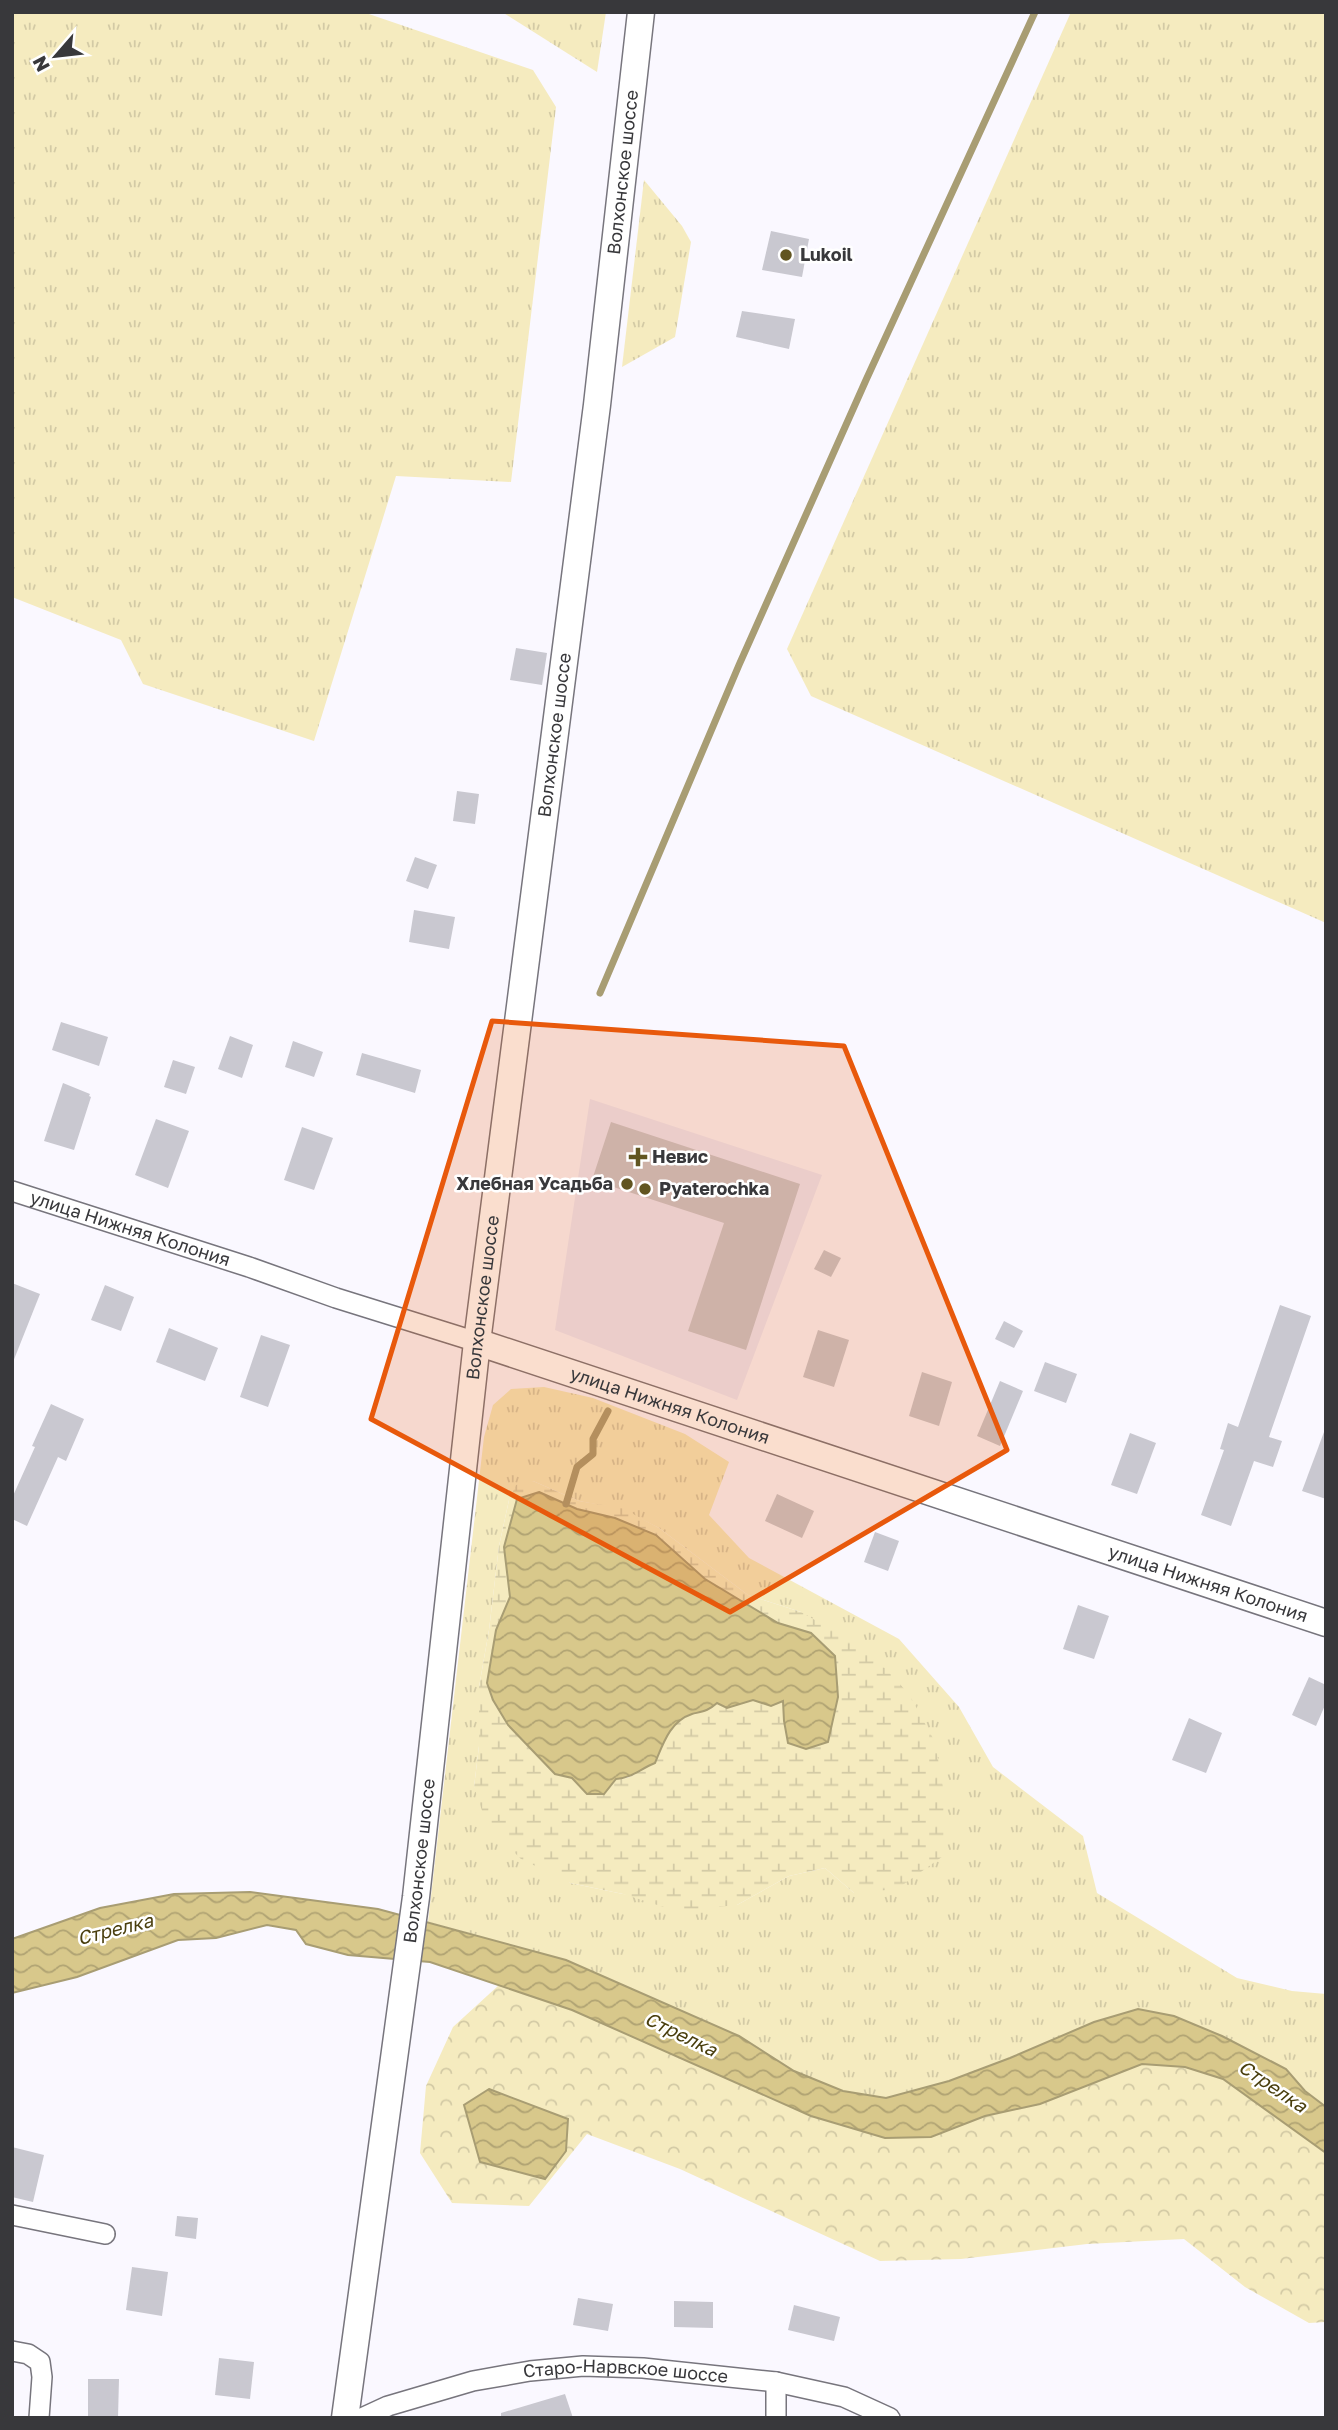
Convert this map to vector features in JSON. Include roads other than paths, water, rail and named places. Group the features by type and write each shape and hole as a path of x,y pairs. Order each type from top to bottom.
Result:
{"main road":[{"name":"Волхонское шоссе","path":"345,2418 416,1897 477,1342 561,669 597,405 641,12"},
{"name":"улица Нижняя Колония","path":"477,1342 1326,1623"}],"street":[{"name":"улица Нижняя Колония","path":"12,1191 477,1342"},
{"path":"12,2215 105,2234"},
{"path":"12,2351 28,2354 40,2362 42,2376 39,2418"},
{"name":"Старо-Нарвское шоссе","path":"362,2418 388,2406 473,2381 530,2371 583,2366 643,2368 776,2382 844,2397 890,2418"},
{"path":"776,2382 776,2418"}],"water":[{"path":"539,1492 577,1509 615,1518 656,1535 705,1579 778,1623 811,1633 835,1656 838,1697 828,1742 806,1749 788,1743 783,1701 771,1706 753,1700 727,1708 717,1703 684,1717 668,1734 655,1763 616,1779 604,1794 587,1794 572,1778 555,1774 508,1725 493,1700 487,1683 496,1630 510,1597 504,1547 517,1499"},
{"name":"Стрелка","path":"250,1892 378,1909 566,1960 739,2036 794,2071 843,2091 886,2098 949,2081 1094,2022 1138,2009 1174,2016 1222,2036 1286,2069 1305,2091 1326,2107 1326,2153 1223,2079 1185,2067 1142,2064 1040,2104 985,2116 931,2137 885,2138 811,2116 572,2010 430,1962 348,1955 306,1944 296,1930 267,1925 216,1938 178,1940 77,1977 12,1993 12,1939 100,1908 174,1894"},
{"path":"489,2089 568,2119 566,2151 545,2179 480,2162 464,2105"}],"waterway":[{"path":"600,993 739,665 1035,12"},
{"path":"566,1504 577,1467 593,1454 593,1439 608,1411"}],"place":[{"name":"Lukoil","path":"786,255"},
{"name":"Невис","path":"638,1157"},
{"name":"Хлебная Усадьба","path":"627,1184"},
{"name":"Pyaterochka","path":"645,1189"}]}
